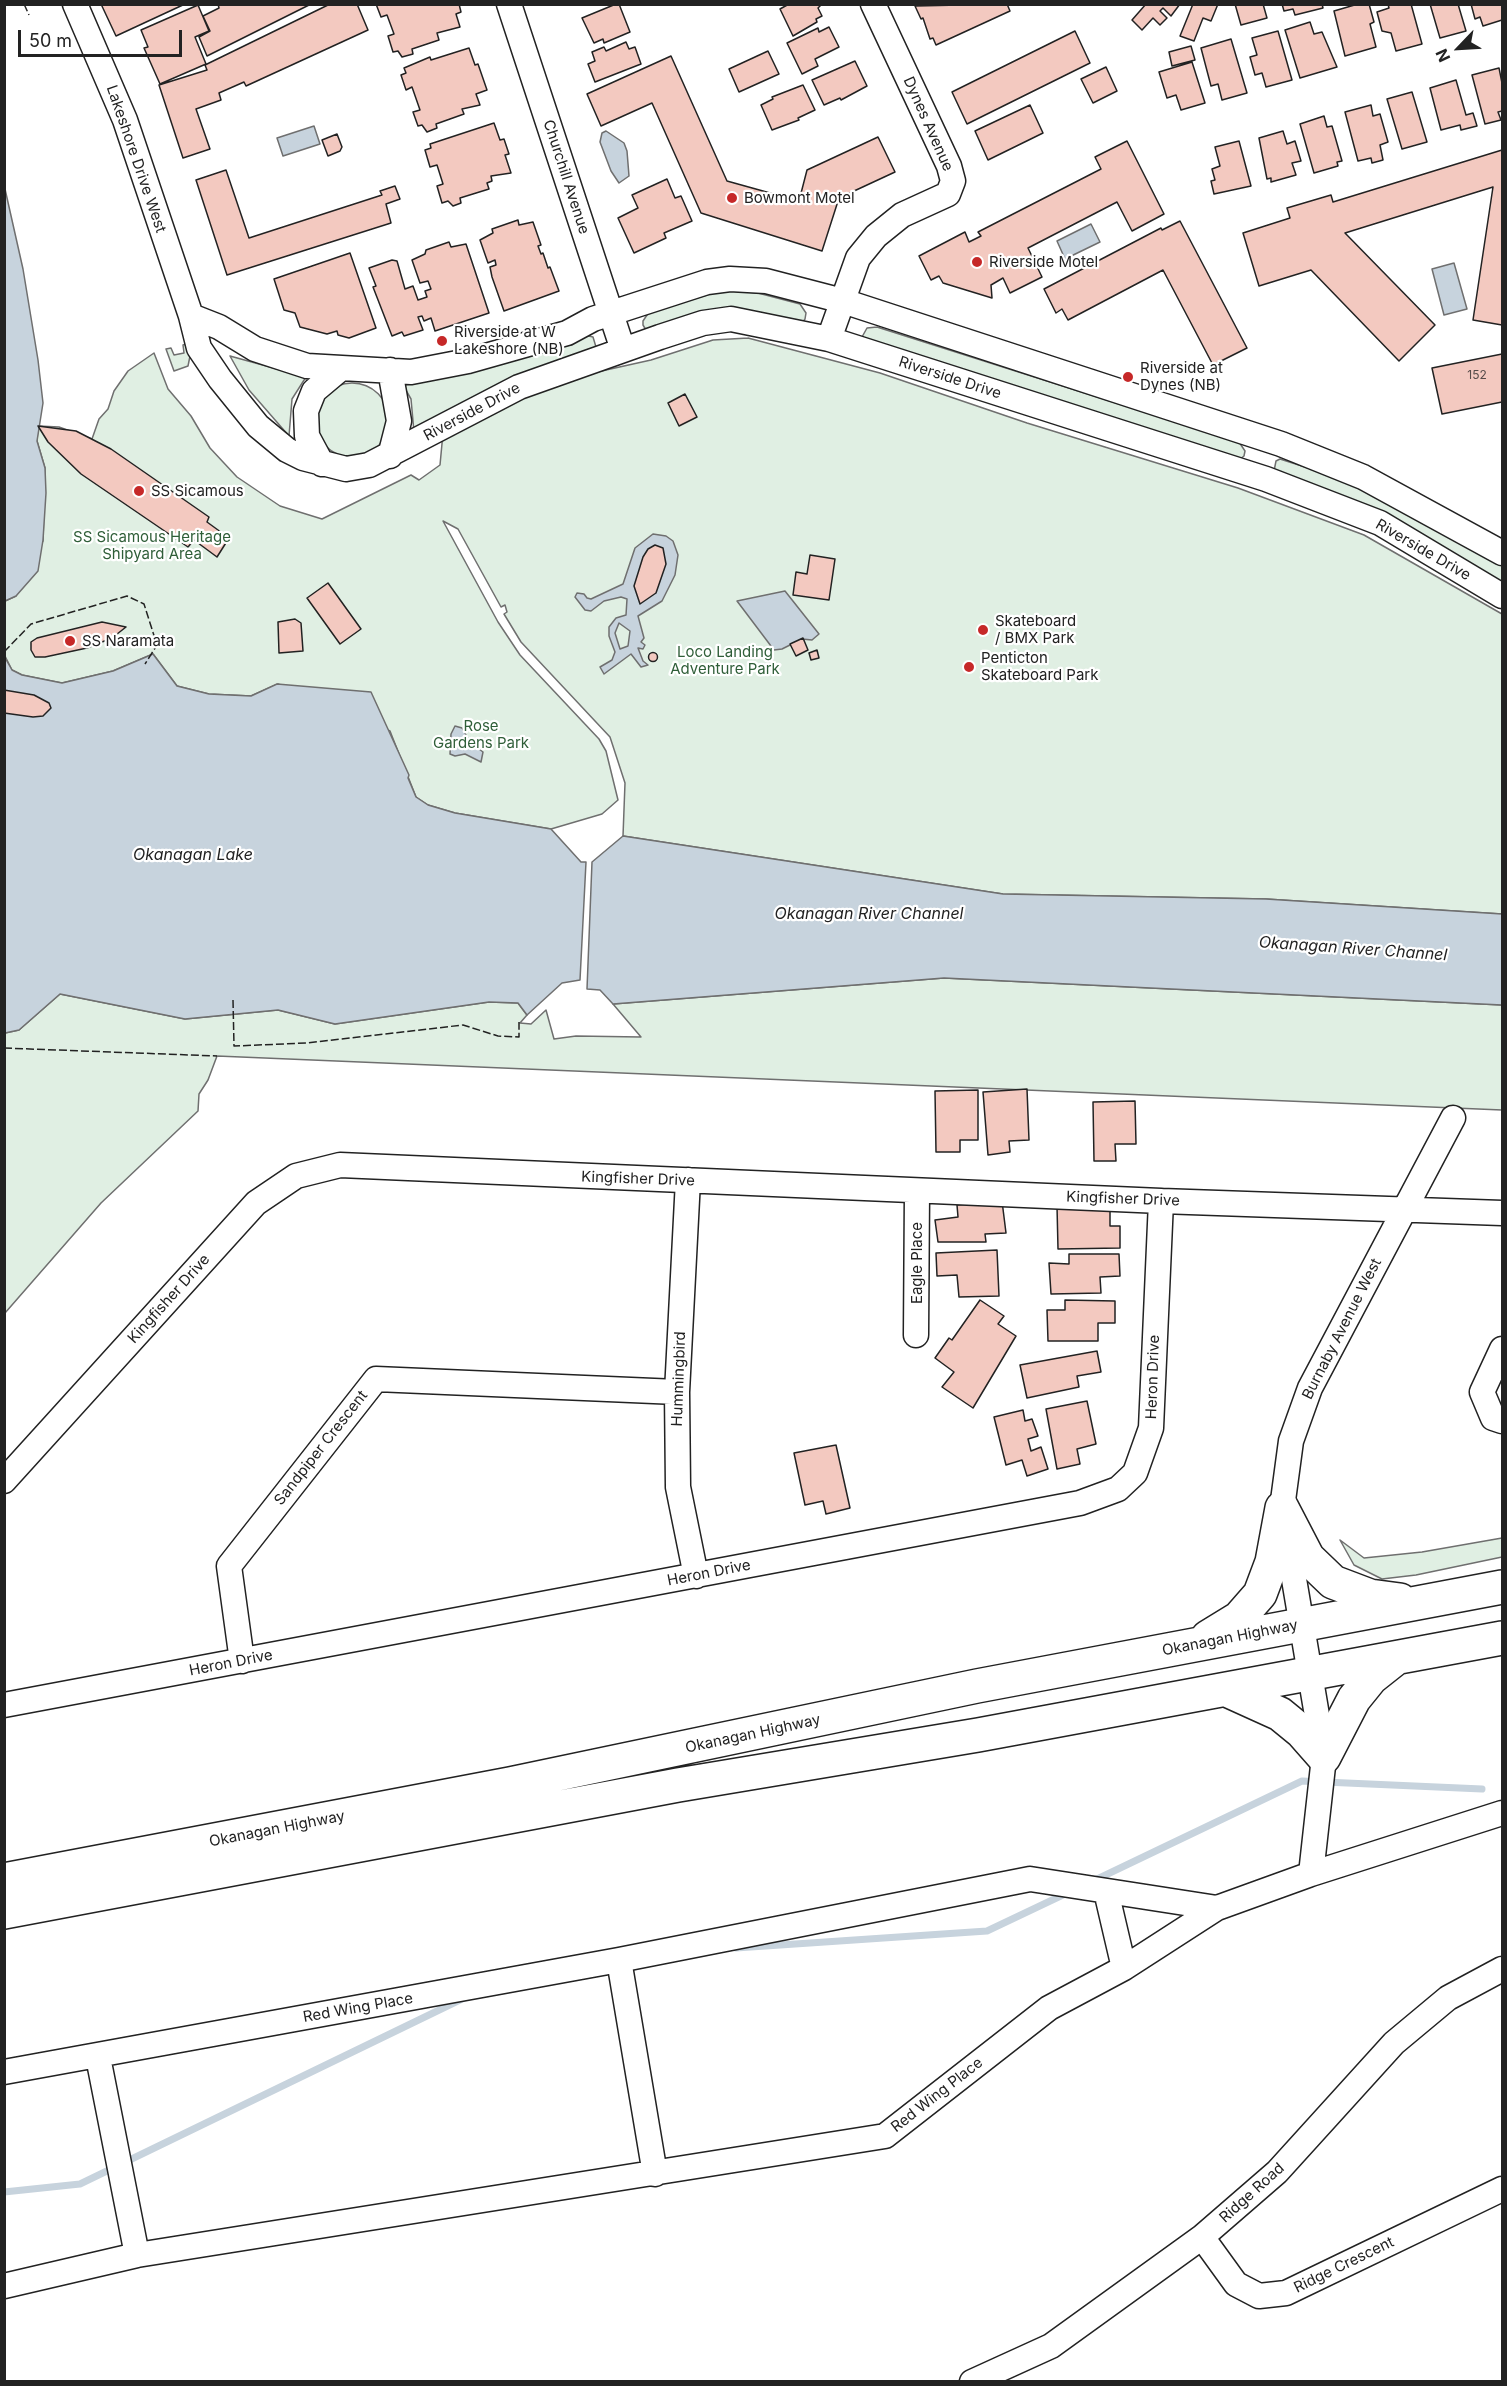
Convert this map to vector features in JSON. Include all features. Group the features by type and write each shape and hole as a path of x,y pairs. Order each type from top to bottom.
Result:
{"highway":[{"path":"1282,1508 1308,1558 1333,1582 1370,1596 1420,1602"},
{"path":"1197,1644 1239,1618 1260,1594 1272,1562 1282,1508"},
{"name":"Okanagan Highway","path":"4,1880 521,1782 977,1686 1503,1587"},
{"name":"Okanagan Highway","path":"4,1912 678,1785 1227,1690 1503,1638"},
{"path":"1227,1690 1280,1714 1302,1732 1324,1757 1354,1699 1371,1678 1395,1659"}],"street":[{"name":"Lakeshore Drive West","path":"75,4 125,120 191,316 199,348 220,379 258,426 287,450 322,464 346,469 360,467 390,456"},
{"name":"Churchill Avenue","path":"509,4 623,350"},
{"name":"Dynes Avenue","path":"829,339 858,258 876,236 902,215 948,194 953,181 949,166 873,4"},
{"path":"191,316 219,327 255,349 283,359 339,370 411,372 508,350 567,333 610,313 706,282 730,279 766,281 843,301 1281,444 1363,477 1503,553"},
{"name":"Riverside Drive","path":"390,456 501,395 549,375 703,323 731,319 829,339 1266,479 1380,523 1503,596"},
{"path":"322,464 307,436 306,411 314,392 339,370"},
{"path":"390,370 399,421 390,456"},
{"name":"Burnaby Avenue West","path":"1311,1874 1324,1757 1282,1508 1291,1441 1310,1388 1453,1118"},
{"name":"Kingfisher Drive","path":"4,1481 256,1203 296,1176 340,1165 917,1191 1503,1213"},
{"name":"Hummingbird","path":"688,1180 677,1392 678,1487 696,1575"},
{"name":"Eagle Place","path":"916,1335 917,1191"},
{"name":"Heron Drive","path":"4,1705 1080,1503 1118,1489 1135,1473 1151,1428 1161,1201"},
{"path":"1503,1349 1482,1392 1493,1418 1503,1421"},
{"name":"Sandpiper Crescent","path":"242,1661 229,1566 376,1379 677,1392"},
{"path":"1217,1908 1311,1874 1503,1813"},
{"name":"Red Wing Place","path":"4,2072 619,1960 1030,1879 1217,1908"},
{"path":"1106,1891 1124,1968"},
{"name":"Red Wing Place","path":"4,2286 137,2255 885,2136 1048,2008 1124,1968 1217,1908"},
{"path":"619,1960 656,2174"},
{"name":"Ridge Road","path":"972,2382 1051,2346 1202,2237 1277,2172 1394,2043 1448,1998 1503,1969"},
{"path":"98,2056 137,2255"},
{"name":"Ridge Crescent","path":"1202,2237 1236,2284 1258,2296 1286,2293 1503,2189"}],"green space":[{"path":"724,290 758,293 800,304 806,313 805,319 802,323 646,330 643,325 649,312"},
{"path":"877,327 1239,442 1245,451 1244,456 1240,459 864,342 862,337 867,328"},
{"path":"585,335 593,337 596,347 414,432 411,399 400,380"},
{"path":"748,338 880,373 1027,423 1238,488 1364,535 1502,614 1502,914 1266,899 1003,894 623,836 625,783 610,737 521,642 504,614 507,612 505,605 501,607 458,529 443,521 498,622 520,655 599,739 606,751 618,800 602,814 551,829 455,813 428,805 416,797 390,731 278,684 251,696 209,694 177,686 153,654 113,671 62,683 22,675 12,670 5,656 5,601 16,596 43,541 45,468 37,441 38,426 59,427 92,439 99,419 108,409 114,391 128,371 154,353 168,389 191,416 210,448 237,477 280,506 322,519 411,475 419,480 440,465 443,433 570,378 651,360 713,340"},
{"path":"186,344 190,356 188,366 174,371 166,349 171,348 174,355 184,353 183,345"},
{"path":"230,356 306,377 292,399 289,436 249,390"},
{"path":"352,383 373,389 383,399 389,420 383,441 373,451 352,457 331,451 321,441 315,420 321,399 331,389"},
{"path":"1280,459 1355,483 1502,563 1502,587 1274,471 1276,461"},
{"path":"944,978 1502,1005 1502,1110 217,1056 208,1080 199,1094 198,1111 101,1203 5,1313 5,1033 19,1030 60,994 185,1019 278,1010 335,1024 489,1002 518,1003 527,1015 520,1023 531,1024 546,1010 554,1039 576,1036 641,1037 613,1004"},
{"path":"1502,1538 1502,1557 1416,1575 1382,1579 1354,1565 1340,1540 1364,1558 1422,1552"}],"water":[{"path":"314,126 320,144 283,156 277,138"},
{"path":"606,131 624,143 627,151 629,176 619,183 611,171 600,142 602,133"},
{"path":"5,189 23,269 38,360 43,403 37,441 45,468 46,493 43,540 38,571 16,596 5,601"},
{"path":"1091,224 1100,242 1065,259 1057,241"},
{"path":"1454,263 1467,309 1444,315 1432,269"},
{"path":"653,534 666,536 673,541 678,555 675,575 662,601 638,616 644,638 641,642 645,645 643,649 638,648 643,661 648,665 641,667 631,654 604,674 600,667 612,660 615,652 609,636 609,627 616,618 626,615 627,599 621,597 604,601 591,611 585,610 575,597 577,593 584,594 591,599 623,584 635,548","holes":["619,623 630,631 628,646 620,649 615,633"]},
{"path":"785,591 819,634 812,640 802,639 782,649 774,650 737,601"},
{"name":"Okanagan Lake","path":"153,654 177,686 209,694 251,696 277,684 371,692 409,775 408,778 416,797 428,805 455,813 551,829 581,862 586,862 580,980 562,983 527,1015 518,1003 489,1002 335,1024 278,1010 185,1019 60,994 19,1030 5,1033 4,656 12,670 22,675 62,683 113,671"},
{"path":"455,726 462,728 470,742 483,752 481,762 465,754 455,756 450,754 451,734"},
{"name":"Okanagan River Channel","path":"623,836 1003,894 1266,899 1502,914 1502,1005 944,978 613,1004 600,990 587,989 592,862"}],"building":[{"path":"101,4 185,4 116,36"},
{"path":"218,4 311,4 207,56 199,37 210,31 203,16 219,8"},
{"path":"330,4 357,4 368,30 246,86 244,82 219,93 221,100 196,109 210,149 183,158 159,85 207,70 205,65"},
{"path":"376,4 459,4 461,12 456,14 460,27 437,33 439,40 412,49 413,54 402,57 398,51 393,52 388,36 394,34 387,15 381,17"},
{"path":"619,4 630,32 604,43 603,39 594,43 582,18"},
{"path":"789,4 822,4 818,8 822,16 816,19 817,22 793,36 780,9"},
{"path":"1007,4 1010,11 936,45 933,38 930,39 923,18 921,19 915,6"},
{"path":"1146,4 1180,4 1171,16 1163,8 1160,11 1167,18 1160,25 1153,18 1142,30 1132,20"},
{"path":"1193,4 1218,4 1211,21 1203,18 1194,41 1180,36"},
{"path":"1235,4 1263,4 1267,18 1241,25"},
{"path":"1282,4 1322,4 1323,8 1295,15 1293,9 1284,11"},
{"path":"1358,4 1369,4 1374,22 1370,24 1376,47 1345,56 1334,11"},
{"path":"1388,4 1411,4 1422,44 1396,51 1391,33 1382,31 1377,12 1389,8"},
{"path":"1430,4 1458,4 1466,31 1440,38"},
{"path":"1471,4 1502,4 1502,20 1483,26 1480,17 1475,19"},
{"path":"198,5 209,31 195,37 206,64 160,84 144,48 148,47 141,30"},
{"path":"1310,22 1314,34 1322,32 1337,67 1300,78 1285,30"},
{"path":"829,27 839,47 815,59 818,66 802,74 787,43 818,28 819,32"},
{"path":"1075,31 1090,63 967,124 952,92"},
{"path":"1278,31 1292,80 1266,87 1262,73 1255,75 1250,57 1257,55 1252,38"},
{"path":"1231,39 1247,93 1222,100 1218,84 1211,86 1201,48"},
{"path":"626,42 629,49 635,47 641,64 595,82 588,64 595,61 592,52 604,47 606,51"},
{"path":"1191,46 1195,60 1172,66 1169,52"},
{"path":"469,48 475,65 478,64 487,90 476,94 480,105 462,109 464,114 436,124 437,128 427,132 422,125 418,126 413,112 420,110 412,87 406,90 401,75 406,73 404,68 430,57 431,60"},
{"path":"768,51 779,74 739,92 729,69"},
{"path":"671,56 727,181 799,201 807,170 878,137 895,172 839,198 822,251 701,213 652,103 601,126 587,94"},
{"path":"855,61 867,86 841,100 840,98 824,105 812,80"},
{"path":"1192,62 1205,103 1181,110 1176,95 1167,98 1159,72"},
{"path":"1106,67 1117,91 1093,103 1081,79"},
{"path":"1499,68 1502,83 1502,111 1498,112 1501,120 1485,124 1472,75"},
{"path":"1456,80 1466,115 1473,113 1477,126 1461,130 1460,125 1441,130 1430,88"},
{"path":"803,85 815,110 798,118 799,120 772,130 761,105 773,99 772,97"},
{"path":"1412,92 1427,142 1402,149 1387,99"},
{"path":"1030,105 1043,133 988,160 975,131"},
{"path":"1371,105 1373,116 1380,114 1388,142 1380,145 1383,160 1372,163 1371,158 1358,161 1345,112"},
{"path":"1324,116 1327,127 1332,126 1342,161 1337,162 1338,166 1314,173 1300,124"},
{"path":"494,123 500,140 504,139 509,154 505,155 511,173 491,176 492,181 487,183 489,189 460,198 461,203 453,206 448,201 442,203 437,186 443,184 437,165 430,167 425,150 431,148 430,144"},
{"path":"1283,131 1287,144 1295,141 1301,161 1292,163 1296,175 1271,182 1271,178 1267,179 1259,138"},
{"path":"337,134 342,147 340,151 328,156 322,140"},
{"path":"1127,141 1164,214 1132,231 1117,202 1028,248 1042,277 1010,293 1003,278 991,285 992,298 943,283 939,276 931,280 919,256 965,232 969,242 981,236 978,232 1101,169 1095,157"},
{"path":"1239,141 1251,186 1214,194 1211,181 1215,180 1212,169 1220,166 1215,147"},
{"path":"1502,150 1502,325 1473,320 1493,187 1345,233 1435,325 1399,361 1311,270 1259,286 1243,233 1290,218 1287,208 1331,195 1333,202"},
{"path":"226,170 249,238 382,195 380,191 395,186 400,199 386,204 391,223 227,275 196,180"},
{"path":"667,179 675,198 681,196 692,221 664,233 666,238 634,253 618,218 638,208 632,195"},
{"path":"518,220 519,225 533,222 541,245 538,246 541,254 543,253 548,268 550,267 559,291 504,311 490,267 496,265 495,260 488,263 480,240 493,233 492,229"},
{"path":"1180,221 1247,348 1213,365 1163,270 1068,320 1062,309 1056,313 1044,289 1161,228 1162,230"},
{"path":"449,242 451,247 466,244 489,313 435,331 431,318 424,321 422,316 418,317 423,330 404,336 402,332 392,336 373,287 376,286 369,268 392,260 397,261 405,289 413,286 418,300 427,297 425,291 431,289 428,281 420,283 412,260 425,254 426,250"},
{"path":"350,253 376,328 349,338 338,335 337,331 327,334 300,327 295,313 284,310 274,279"},
{"path":"1502,354 1502,402 1442,414 1432,368"},
{"path":"685,394 697,417 679,426 668,403"},
{"name":"SS Sicamous","path":"38,426 76,431 111,449 209,517 207,522 229,538 217,557 194,540 188,547 81,474 48,442"},
{"path":"655,545 663,548 666,564 656,593 640,604 634,586 643,557 648,549"},
{"path":"810,555 835,559 829,600 793,595 796,572 807,574"},
{"path":"328,583 361,629 340,644 307,598"},
{"path":"295,619 301,623 303,651 279,653 278,622"},
{"name":"SS Naramata","path":"102,622 126,627 112,638 87,648 45,657 35,657 31,650 31,642 37,638"},
{"path":"803,638 808,650 796,656 790,644"},
{"path":"817,650 819,658 811,660 809,653"},
{"path":"653,652 658,657 653,662 648,657"},
{"path":"4,690 34,695 49,703 51,708 43,716 4,713"},
{"path":"1027,1089 1029,1140 1009,1141 1010,1152 988,1155 983,1092"},
{"path":"978,1090 978,1140 960,1140 960,1152 936,1152 935,1091"},
{"path":"1135,1101 1136,1144 1115,1144 1116,1161 1094,1161 1093,1102"},
{"path":"1002,1201 1006,1233 985,1234 986,1242 938,1242 935,1220 958,1217 957,1205"},
{"path":"1110,1205 1110,1226 1120,1226 1120,1248 1058,1249 1057,1206"},
{"path":"997,1250 999,1296 959,1297 957,1275 937,1276 936,1253"},
{"path":"1069,1254 1119,1254 1120,1276 1100,1277 1101,1293 1051,1294 1049,1263 1069,1264"},
{"path":"980,1300 1004,1316 998,1324 1016,1336 973,1408 942,1387 954,1372 935,1358 949,1338 952,1340"},
{"path":"1065,1300 1115,1301 1115,1323 1098,1323 1098,1341 1048,1341 1047,1310 1065,1310"},
{"path":"1097,1351 1101,1372 1077,1376 1079,1387 1027,1398 1020,1365"},
{"path":"1087,1401 1096,1444 1077,1449 1080,1464 1057,1469 1046,1409"},
{"path":"1023,1410 1025,1421 1032,1419 1038,1436 1028,1439 1031,1451 1041,1447 1048,1469 1027,1476 1022,1460 1006,1465 994,1417"},
{"path":"836,1445 850,1508 826,1514 823,1501 805,1505 794,1453"}],"waterway":[{"path":"1093,1881 1302,1781 1482,1789"},
{"path":"736,1948 987,1931 1067,1893"},
{"path":"4,2192 80,2184 464,1998"}],"fence":[{"path":"24,4 29,15"},
{"path":"4,652 31,624 127,596 144,604 157,645 145,664"},
{"path":"233,1000 234,1046 306,1043 463,1025 498,1036 519,1037 519,1022"},
{"path":"4,1048 217,1056"}],"place":[{"name":"Bowmont Motel","path":"732,198"},
{"name":"Riverside Motel","path":"977,262"},
{"name":"Riverside at W Lakeshore (NB)","path":"442,341"},
{"name":"Riverside at Dynes (NB)","path":"1128,377"},
{"name":"SS Sicamous","path":"139,491"},
{"name":"Skateboard / BMX Park","path":"983,630"},
{"name":"SS Naramata","path":"70,641"},
{"name":"Penticton Skateboard Park","path":"969,667"}],"park label":[{"name":"SS Sicamous Heritage Shipyard Area","path":"152,546"},
{"name":"Loco Landing Adventure Park","path":"725,660"},
{"name":"Rose Gardens Park","path":"481,734"}]}
